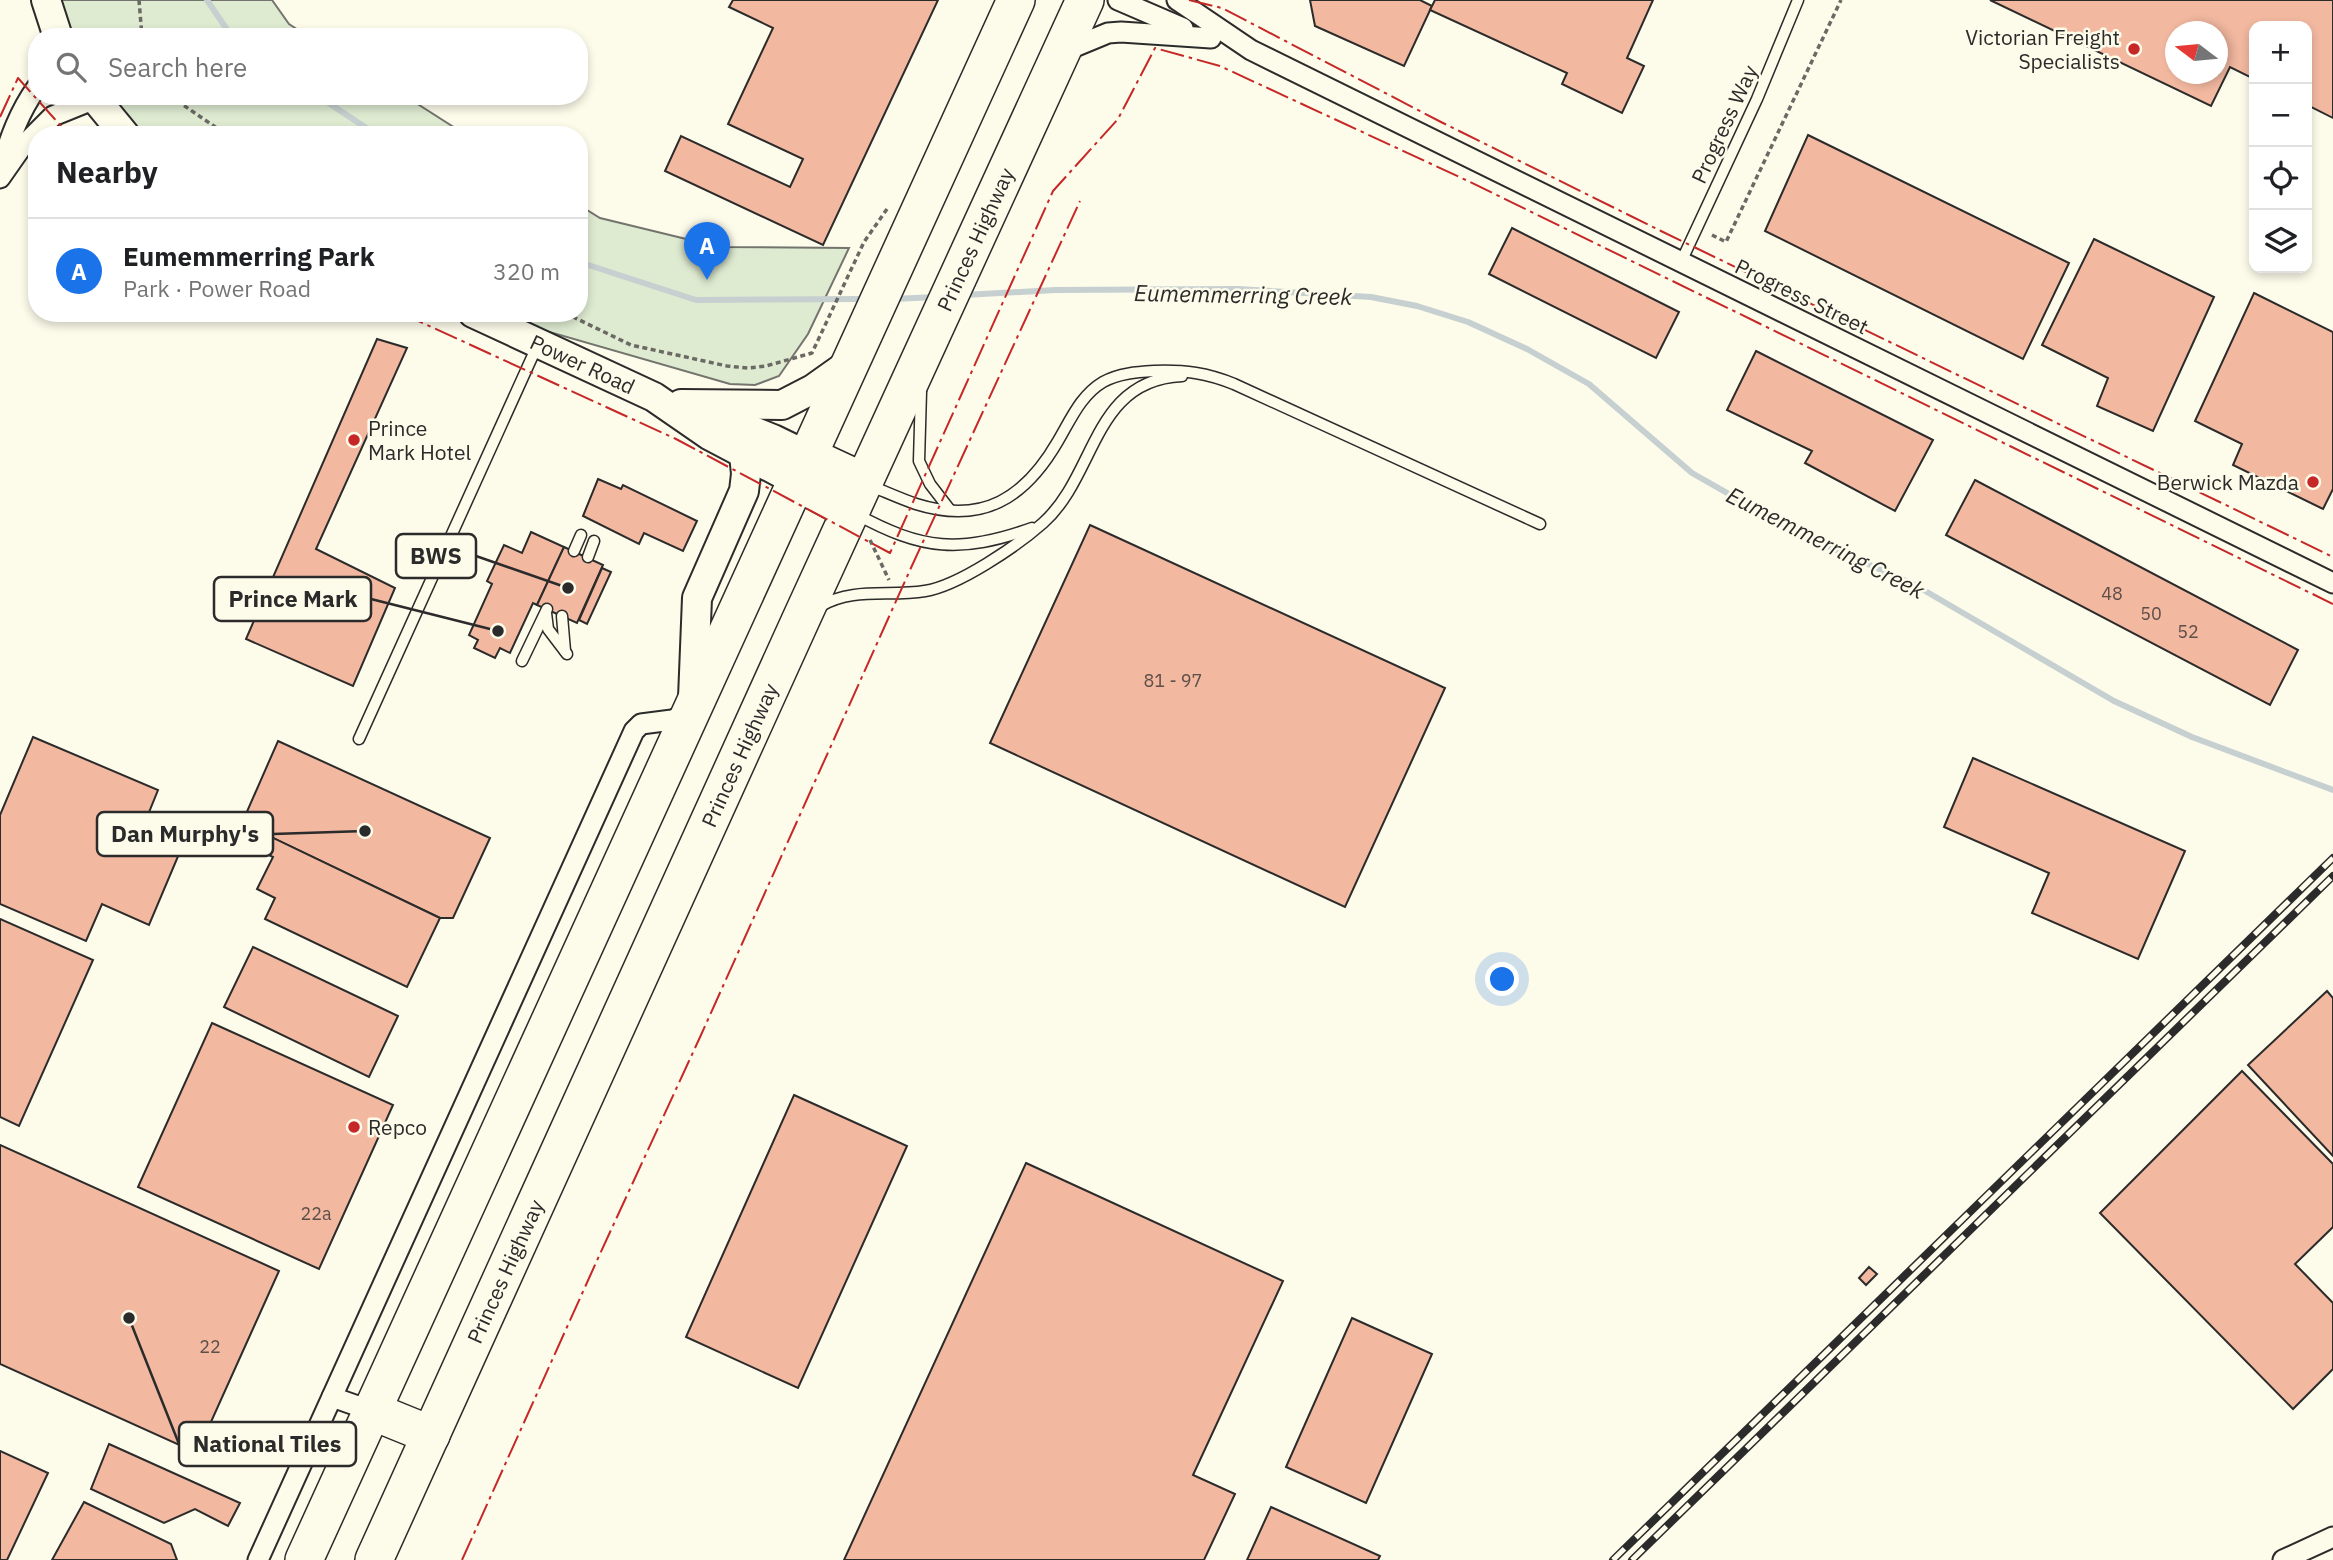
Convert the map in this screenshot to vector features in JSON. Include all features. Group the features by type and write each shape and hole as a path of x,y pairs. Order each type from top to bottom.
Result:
{"highway":[{"path":"304,1560 1016,0"},
{"name":"Princes Highway","path":"376,1560 802,617 862,510 927,345 1085,0"},
{"path":"802,468 862,510"},
{"path":"372,1411 431,1435"},
{"path":"325,1560 333,1527 335,1493"}],"main road":[{"path":"46,0 55,28"},
{"path":"101,105 118,126"},
{"name":"Power Road","path":"492,322 668,400 774,439 802,468"},
{"path":"668,400 782,405 813,389 856,351"},
{"name":"Power Road","path":"668,400 709,435 744,454 802,468"},
{"path":"691,710 697,598 744,491 747,474 744,454"}],"street":[{"name":"Progress Street","path":"1118,0 1156,18 1251,50"},
{"name":"Progress Street","path":"1177,0 1251,50 2333,583"},
{"path":"1061,53 1108,33 1135,31 1211,38"},
{"path":"0,172 19,116 28,102"},
{"path":"43,126 53,116 77,105"},
{"path":"0,178 28,142"},
{"path":"258,1560 634,730 641,724 673,720 691,710"},
{"path":"332,1397 372,1411"},
{"path":"2283,1560 2333,1538"}],"lane":[{"name":"Progress Way","path":"1681,262 1757,99 1798,0"},
{"path":"359,739 538,344"},
{"path":"927,345 919,461 926,478 950,510"},
{"path":"862,510 914,503 950,510 985,508 1019,491 1031,480 1051,454 1090,391 1112,378 1144,372 1194,371 1211,374 1234,384 1540,524"},
{"path":"802,617 841,596 921,592 945,586 998,555 1042,524 1065,500 1112,410 1128,395 1150,383 1177,376 1202,376 1234,384"},
{"path":"862,510 895,534 921,542 944,545 982,543 1042,524"},
{"path":"574,551 580,535"},
{"path":"588,557 594,541"},
{"path":"522,662 547,609 548,629 567,654 563,643 562,617"}],"path":[{"path":"139,0 141,28"},
{"path":"1697,228 1726,242 1841,0"},
{"path":"183,105 214,126"},
{"path":"584,322 631,345 727,366 748,368 782,362 812,353 864,242"},
{"path":"862,510 871,544 891,585"}],"green space":[{"path":"46,0 272,0 289,24 295,28 55,28"},
{"path":"100,105 419,105 452,126 118,126"},
{"path":"588,211 600,218 719,247 849,248 808,334 779,376 755,385 730,384 515,322 588,322"}],"building":[{"path":"733,0 938,0 823,245 665,171 681,136 790,187 803,159 728,124 773,28 729,7"},
{"path":"1310,0 1420,0 1432,6 1404,66 1315,26"},
{"path":"1435,0 1653,0 1627,58 1644,66 1622,113 1562,84 1567,73 1430,10"},
{"name":"Victorian Freight Specialists","path":"1990,0 2333,0 2333,118 2312,108 2312,21 2249,21 2249,76 2230,67 2228,71 2228,21 2165,21 2165,84"},
{"name":"Victorian Freight Specialists","path":"2165,84 2222,84 2211,106"},
{"path":"1808,135 2069,263 2023,359 1765,231"},
{"path":"1512,228 1679,312 1656,358 1489,274"},
{"path":"2094,239 2214,297 2153,431 2097,406 2108,378 2042,345"},
{"path":"2254,293 2333,332 2333,489 2323,509 2233,465 2242,444 2195,421"},
{"path":"377,339 407,348 316,549 395,588 353,686 246,639"},
{"path":"1756,351 1933,440 1895,511 1805,463 1812,451 1727,410"},
{"path":"598,479 621,489 623,485 697,521 683,551 644,533 639,544 583,516"},
{"path":"1975,480 2298,650 2270,705 1946,535"},
{"path":"1090,525 1445,688 1345,907 990,743"},
{"path":"531,532 564,547 537,605 533,603 510,653 500,648 495,658 474,648 478,640 469,635 492,584 487,581 504,545 522,553"},
{"path":"564,547 603,565 577,623 537,605"},
{"path":"602,568 611,572 587,624 579,620"},
{"path":"33,737 158,790 139,837 179,854 149,925 102,904 86,941 0,904 0,815"},
{"path":"278,741 490,838 453,918 440,918 242,823"},
{"path":"1973,758 2185,851 2138,959 2032,913 2049,873 1944,827"},
{"path":"242,823 440,918 407,987 265,919 275,898 257,889 273,857 234,838"},
{"path":"0,919 93,960 19,1126 0,1117"},
{"path":"253,947 398,1016 369,1077 224,1007"},
{"path":"2327,991 2333,998 2333,1156 2248,1065"},
{"path":"212,1023 393,1105 319,1269 138,1187"},
{"path":"2242,1071 2333,1164 2333,1227 2295,1264 2333,1303 2333,1369 2293,1409 2100,1213"},
{"path":"794,1095 907,1146 798,1388 686,1337"},
{"path":"0,1145 279,1271 197,1453 0,1364"},
{"path":"1026,1163 1283,1281 1193,1475 1235,1494 1204,1560 844,1560"},
{"path":"1869,1267 1877,1274 1866,1285 1859,1278"},
{"path":"1352,1318 1432,1354 1366,1503 1286,1467"},
{"path":"109,1444 240,1503 228,1526 195,1509 164,1523 91,1489"},
{"path":"0,1451 48,1473 7,1560 0,1560"},
{"path":"84,1502 171,1544 177,1560 52,1560"},
{"path":"1271,1507 1380,1556 1378,1560 1247,1560"}],"waterway":[{"name":"Eumemmerring Creek","path":"207,0 226,28"},
{"name":"Eumemmerring Creek","path":"332,105 363,126"},
{"name":"Eumemmerring Creek","path":"588,265 696,300 865,299"},
{"name":"Eumemmerring Creek","path":"964,295 1055,290 1238,289 1371,297 1417,306 1468,322 1527,349 1589,384 1692,473 1794,531 1915,585 2114,701 2192,737 2333,790"},
{"name":"Eumemmerring Creek","path":"894,299 935,297"}],"railway":[{"path":"1613,1560 2333,858"},
{"path":"1632,1560 2333,876"}],"power":[{"path":"1189,0 1222,8 1441,122 1661,231 2333,557"},
{"path":"421,322 676,439 890,553 1053,191 1118,119 1155,48 1220,66 1468,181 2333,604"},
{"path":"0,117 18,78 28,89"},
{"path":"42,105 61,126"},
{"path":"462,1560 1080,201"}],"place":[{"name":"Victorian Freight Specialists","path":"2134,49"},
{"name":"Eumemmerring Park","path":"707,280"},
{"name":"Prince Mark Hotel","path":"354,440"},
{"name":"Berwick Mazda","path":"2313,482"},
{"name":"BWS","path":"568,588"},
{"name":"Prince Mark","path":"498,631"},
{"name":"Dan Murphy's","path":"365,831"},
{"name":"Repco","path":"354,1127"},
{"name":"National Tiles","path":"129,1318"}]}
